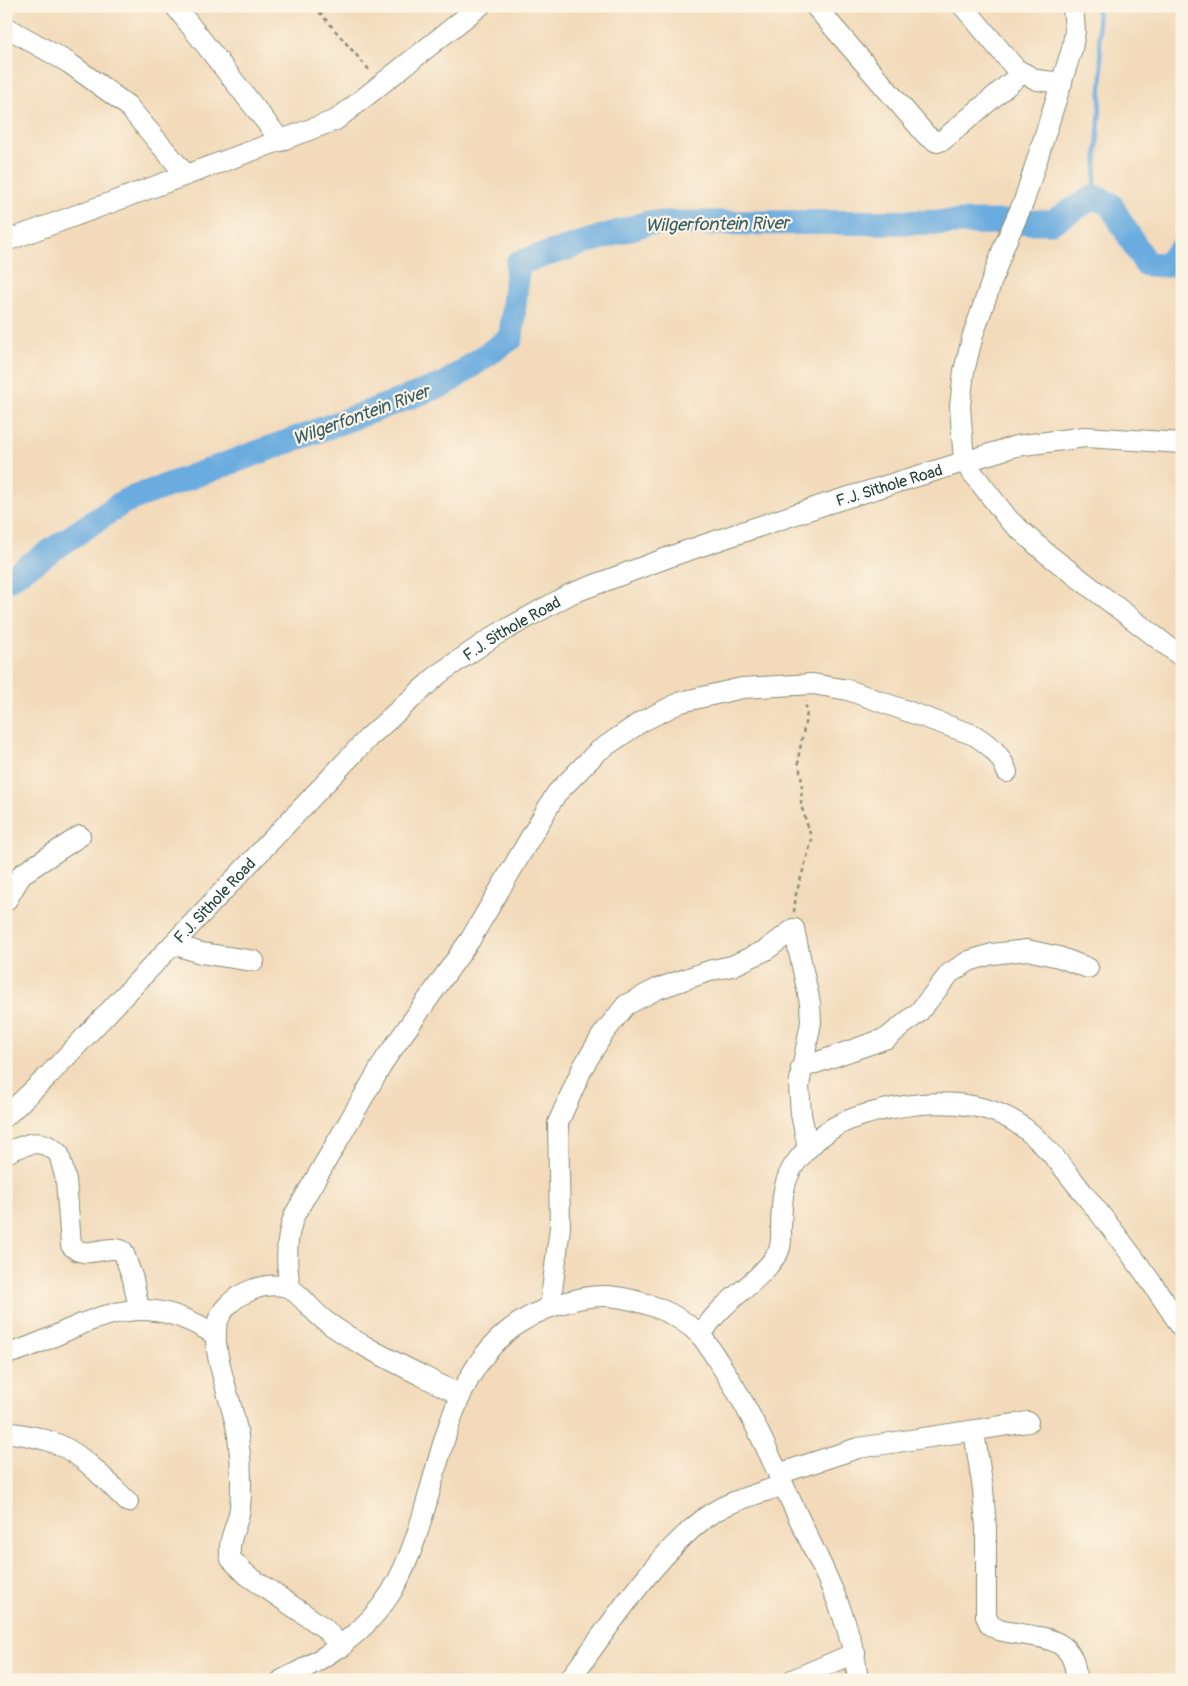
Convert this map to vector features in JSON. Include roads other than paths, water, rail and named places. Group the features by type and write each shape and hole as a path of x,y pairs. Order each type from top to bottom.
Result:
{"street":[{"path":"175,6 280,141"},
{"path":"6,241 336,120 480,6"},
{"path":"815,6 927,136 937,142 943,140 1022,73"},
{"path":"963,6 1008,62 1022,73 1036,80 1062,83"},
{"path":"1073,6 1075,31 1062,83 1024,201 1004,246 973,335 964,371 960,406 964,462 1009,520 1046,553 1182,657"},
{"path":"6,27 69,63 127,105 186,175"},
{"name":"F.J. Sithole Road","path":"6,1116 47,1077 368,738 440,673 496,635 570,594 680,554 826,504 1016,446 1085,437 1182,442"},
{"path":"290,1288 289,1227 295,1214 386,1058 470,940 556,794 597,752 641,722 680,702 742,688 812,684 848,690 974,736 988,744 1002,759 1007,772"},
{"path":"6,901 22,874 80,836"},
{"path":"550,1307 560,1227 558,1123 583,1067 603,1034 626,1005 657,989 712,970 732,966 766,950 794,928 810,1003 811,1022 798,1085 801,1114 808,1148"},
{"path":"173,944 201,953 254,961"},
{"path":"801,1068 887,1038 919,1012 950,973 969,961 992,954 1027,950 1059,957 1088,968"},
{"path":"701,1336 710,1320 769,1268 780,1250 784,1185 790,1171 808,1148 842,1121 862,1114 916,1103 944,1102 994,1112 1009,1119 1035,1136 1058,1161 1138,1264 1182,1328"},
{"path":"6,1153 29,1143 40,1142 59,1154 66,1180 71,1245 75,1250 85,1253 116,1248 123,1251 133,1279 140,1309"},
{"path":"342,1647 323,1627 247,1575 231,1559 230,1541 240,1510 239,1446 233,1406 221,1366 216,1335 220,1316 234,1300 262,1286 290,1288 328,1323 460,1395"},
{"path":"289,1678 342,1647 391,1592 415,1542 449,1422 474,1367 514,1327 536,1313 566,1301 600,1296 624,1298 678,1318 701,1336 739,1392 836,1597 854,1653 858,1680"},
{"path":"6,1354 42,1344 80,1325 129,1309 140,1309 179,1316 216,1335"},
{"path":"569,1680 620,1608 674,1548 707,1516 781,1479 858,1448 905,1440 974,1432 1028,1422"},
{"path":"6,1432 53,1442 68,1450 79,1457 128,1502"},
{"path":"974,1432 984,1489 986,1616 990,1625 999,1630 1061,1643 1072,1656 1076,1669 1076,1680"},
{"path":"792,1680 854,1653"}],"waterway":[{"path":"1094,197 1102,74 1097,6"},
{"name":"Wilgerfontein River","path":"6,581 125,501 445,384 511,338 518,263 648,223 1052,222 1094,197 1110,204 1146,264 1166,265 1182,248"}]}
